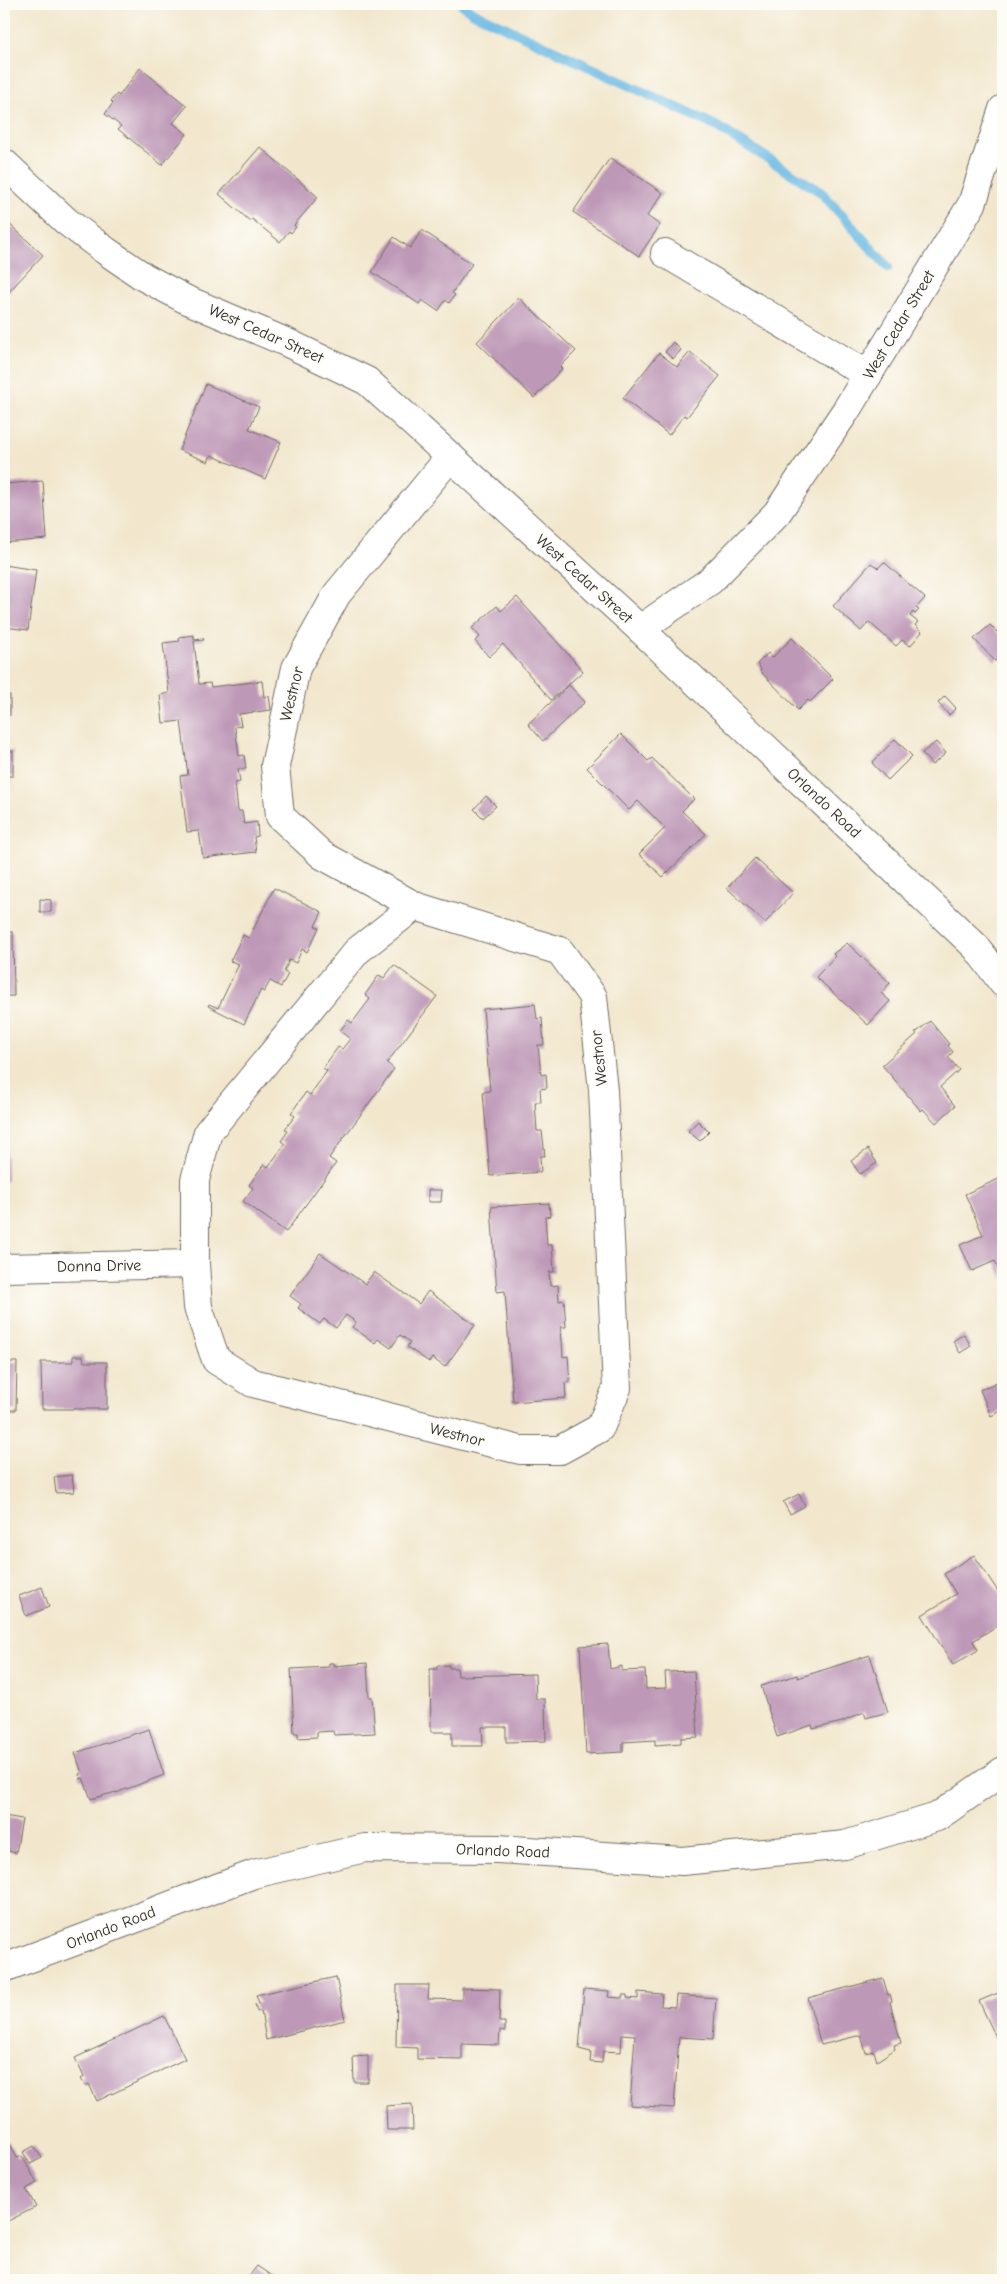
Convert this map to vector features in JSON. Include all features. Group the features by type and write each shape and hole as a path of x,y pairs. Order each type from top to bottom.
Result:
{"street":[{"name":"West Cedar Street","path":"4,163 66,220 136,272 186,298 288,343 366,382 640,629 710,581 777,512 848,409 972,204 1003,113"},
{"path":"665,253 868,375"},
{"name":"Westnor","path":"415,906 357,951 208,1132 195,1180 195,1264 198,1307 216,1360 253,1383 520,1450 560,1450 600,1428 617,1388 603,1090 593,997 560,951 415,906 322,855 280,816 275,766 296,668 332,603 450,457"},
{"name":"Orlando Road","path":"640,629 976,947 1003,983"},
{"name":"Donna Drive","path":"4,1268 195,1264"},
{"name":"Orlando Road","path":"4,1968 254,1874 365,1848 498,1849 682,1862 845,1845 937,1817 1003,1771"}],"building":[{"path":"140,68 187,106 173,123 187,134 162,165 118,129 121,126 105,114 113,103 111,101 117,94 119,96"},
{"path":"260,147 318,197 294,225 296,227 291,233 289,231 280,242 252,219 250,221 219,194"},
{"path":"610,158 663,193 647,216 660,225 639,256 573,212"},
{"path":"4,219 43,255 4,297"},
{"path":"422,230 472,264 452,293 455,295 449,303 446,300 438,311 422,300 419,304 372,272 394,237 410,248"},
{"path":"519,298 576,351 560,367 562,369 534,398 477,342"},
{"path":"673,342 681,350 673,359 665,352"},
{"path":"690,352 720,376 687,417 684,415 669,435 623,398 659,353 677,367"},
{"path":"206,384 259,407 249,429 281,442 265,479 211,455 208,462 179,450"},
{"path":"43,481 47,539 4,543 4,484"},
{"path":"884,562 925,598 916,608 919,610 915,614 913,612 910,616 918,622 915,625 922,632 910,646 902,640 896,646 869,622 861,631 833,606 871,563 878,568"},
{"path":"4,565 36,570 28,630 4,627"},
{"path":"517,597 583,671 551,700 503,644 489,657 475,641 480,637 472,628 497,606 501,611"},
{"path":"990,625 1003,638 1003,661 999,657 995,661 974,639"},
{"path":"194,635 194,639 203,638 204,640 194,641 199,684 210,683 211,687 262,681 264,697 269,696 271,710 239,714 241,726 235,727 239,756 244,755 246,769 238,769 240,782 235,783 238,811 242,811 244,824 257,822 258,836 254,837 256,852 203,858 199,831 187,832 180,776 188,775 181,721 163,723 160,695 169,693 163,643 180,641 179,637"},
{"path":"792,638 833,679 810,702 808,700 798,710 760,671 761,669 757,664 768,653 772,658"},
{"path":"569,685 585,702 543,741 528,724"},
{"path":"4,695 10,695 10,715 4,715"},
{"path":"945,696 956,708 949,715 938,703"},
{"path":"621,734 648,761 652,758 694,799 682,811 706,834 663,877 639,854 665,828 638,801 629,810 587,768"},
{"path":"895,739 912,756 888,780 872,763"},
{"path":"936,742 946,753 932,765 922,753"},
{"path":"4,751 13,751 13,776 4,776"},
{"path":"486,796 496,806 483,818 474,809"},
{"path":"755,858 793,893 765,923 727,888"},
{"path":"274,888 322,912 315,926 319,928 307,952 302,949 296,963 289,960 284,972 288,974 281,987 270,981 264,992 261,990 244,1024 208,1006 209,1004 218,1008 239,964 230,961 243,935 249,938"},
{"path":"40,899 51,900 51,912 40,912"},
{"path":"4,932 13,932 14,996 4,996"},
{"path":"847,943 890,983 881,993 890,1001 868,1025 816,977 835,956 833,954"},
{"path":"394,965 437,996 387,1063 394,1069 329,1158 336,1163 286,1232 243,1201 253,1188 249,1185 264,1164 268,1167 285,1144 281,1141 288,1131 285,1129 295,1116 291,1113 306,1092 310,1095 327,1071 323,1068 338,1047 342,1049 350,1039 340,1031 348,1020 352,1023 370,999 365,995 379,975 384,978"},
{"path":"535,1004 537,1019 542,1018 544,1045 538,1045 541,1075 546,1074 547,1088 540,1089 541,1102 535,1102 537,1131 542,1131 545,1156 540,1156 541,1172 490,1176 483,1092 490,1091 483,1009"},
{"path":"930,1021 949,1044 948,1046 953,1052 948,1057 959,1070 940,1087 955,1106 936,1123 923,1109 921,1111 882,1065 917,1034 915,1032"},
{"path":"698,1121 709,1132 700,1141 688,1131"},
{"path":"4,1139 6,1139 7,1181 4,1181"},
{"path":"868,1149 877,1163 860,1174 851,1161"},
{"path":"1003,1177 1003,1279 995,1261 972,1271 960,1245 983,1235 965,1194"},
{"path":"428,1190 442,1190 441,1202 428,1202"},
{"path":"549,1203 550,1216 545,1217 547,1245 552,1245 554,1272 549,1272 550,1286 558,1285 559,1301 564,1300 566,1327 561,1327 563,1357 568,1356 570,1382 565,1383 566,1398 513,1402 505,1291 497,1292 491,1207"},
{"path":"320,1253 365,1284 374,1272 419,1304 428,1291 475,1325 445,1367 432,1358 429,1362 407,1347 410,1342 400,1335 391,1348 378,1339 375,1343 352,1327 356,1322 346,1315 336,1328 324,1319 320,1324 298,1308 301,1304 290,1296"},
{"path":"964,1334 971,1346 960,1353 953,1341"},
{"path":"73,1356 83,1356 84,1362 107,1362 107,1409 42,1409 41,1362 73,1362"},
{"path":"4,1362 17,1362 16,1410 4,1410"},
{"path":"1003,1379 1003,1410 991,1416 980,1390"},
{"path":"72,1475 74,1492 56,1493 54,1477"},
{"path":"799,1494 805,1506 790,1514 783,1502"},
{"path":"974,1555 1003,1599 1003,1622 973,1641 978,1650 953,1665 922,1615 956,1594 944,1574"},
{"path":"42,1587 49,1607 26,1616 19,1596"},
{"path":"608,1644 610,1669 622,1666 622,1671 645,1670 646,1689 666,1688 665,1672 694,1671 698,1737 681,1738 681,1743 655,1745 655,1740 623,1742 623,1752 586,1754 580,1646"},
{"path":"870,1655 888,1712 866,1718 864,1712 842,1722 813,1729 812,1725 777,1737 761,1686 797,1675 798,1678"},
{"path":"329,1663 334,1663 335,1666 367,1663 369,1697 372,1697 375,1733 334,1735 333,1731 317,1732 317,1737 298,1738 298,1733 294,1733 291,1669 329,1667"},
{"path":"449,1665 449,1668 457,1668 458,1676 535,1674 536,1699 545,1699 546,1741 506,1742 506,1727 482,1727 483,1746 452,1746 452,1732 431,1732 430,1669"},
{"path":"149,1729 164,1775 116,1793 91,1799 83,1778 80,1779 79,1774 82,1773 75,1753"},
{"path":"4,1816 22,1819 16,1853 4,1850"},
{"path":"336,1977 345,2020 266,2040 261,2011 257,2012 255,2004 259,2003 256,1995"},
{"path":"883,1978 888,1995 890,1994 892,2001 890,2002 901,2043 894,2045 895,2049 877,2061 874,2051 866,2053 861,2035 821,2045 808,1998"},
{"path":"397,1985 429,1985 428,1999 462,2000 462,1988 500,1989 499,2022 505,2022 505,2031 500,2030 499,2045 462,2044 462,2060 417,2059 417,2048 396,2047"},
{"path":"584,1989 609,1991 608,1997 622,1998 622,1995 627,1995 627,1998 638,1999 638,1992 662,1994 661,2006 675,2007 676,1995 716,1998 713,2039 679,2037 674,2108 630,2105 635,2035 622,2034 621,2052 603,2051 602,2063 590,2062 591,2052 579,2049"},
{"path":"1003,1991 1003,2052 979,2001"},
{"path":"164,2016 185,2059 97,2101 89,2084 85,2086 81,2079 84,2077 75,2058"},
{"path":"368,2056 368,2082 354,2082 353,2057"},
{"path":"412,2104 413,2130 387,2130 386,2106"},
{"path":"9,2142 17,2158 22,2156 37,2183 26,2189 36,2207 4,2223 4,2144"},
{"path":"34,2146 42,2158 30,2164 23,2152"},
{"path":"257,2266 276,2279 246,2280"}],"waterway":[{"path":"461,4 472,12 716,126 821,192 888,267"}]}
